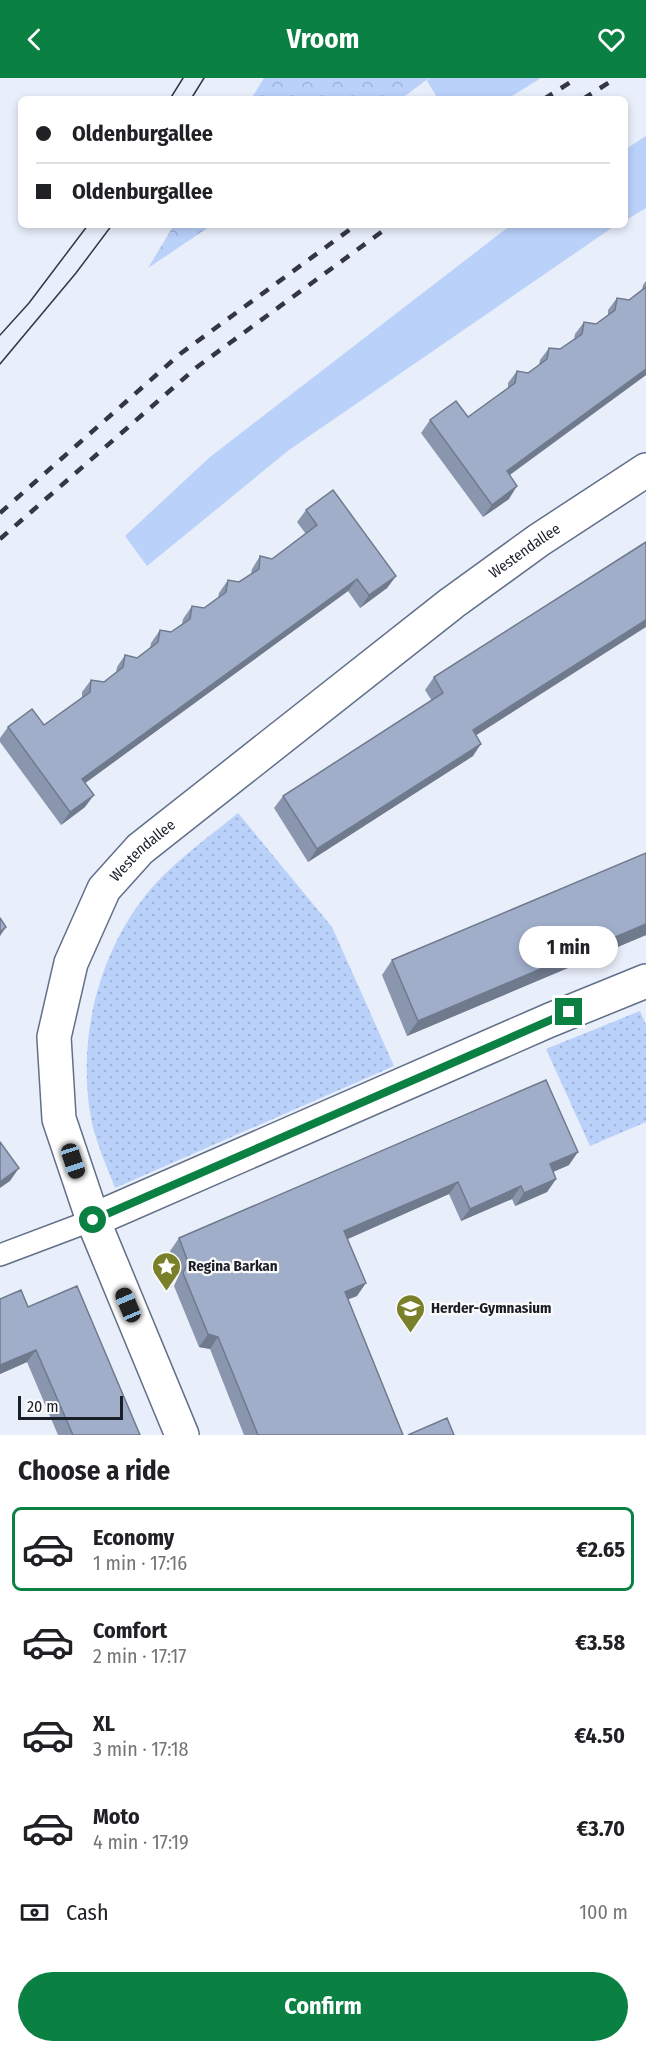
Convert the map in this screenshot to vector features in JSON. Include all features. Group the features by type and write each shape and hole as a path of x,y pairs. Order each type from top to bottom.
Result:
{"street":[{"name":"Westendallee","path":"182,1435 93,1220 59,1119 54,1037 71,963 104,889 140,849 452,603 539,540 646,470"},
{"path":"93,1220 539,1025 646,981"}],"lane":[{"path":"0,1255 93,1220"}],"green space":[{"path":"264,78 429,78 405,96 253,96"},
{"path":"429,78 541,78 512,96 436,96 427,81"},
{"path":"646,136 646,208 628,219 628,148"},
{"path":"172,228 208,228 148,268"},
{"path":"507,228 612,228 289,450 147,566 125,536 210,457"},
{"path":"238,813 332,927 394,1066 115,1188 94,1131 88,1091 87,1059 90,1027 107,963 120,934 158,881"},
{"path":"640,1011 646,1025 646,1122 590,1146 546,1049"}],"building":[{"path":"646,287 646,369 507,471 517,486 492,505 430,420 456,401 468,417 515,383 517,371 528,373 547,359 549,348 560,349 582,334 584,322 596,324 615,310 617,298 629,300"},
{"path":"333,490 396,576 369,595 357,579 82,779 94,795 70,812 8,727 32,709 44,725 90,692 91,680 104,682 123,667 125,655 137,658 158,642 160,630 171,632 190,619 192,606 204,608 226,592 228,580 239,582 259,569 260,556 272,559 317,525 306,510"},
{"path":"646,542 646,620 473,730 481,744 317,849 283,796 443,693 434,677"},
{"path":"646,853 646,924 418,1021 392,960"},
{"path":"0,918 6,927 0,932"},
{"path":"546,1080 578,1152 550,1164 556,1179 524,1193 521,1186 470,1209 458,1182 344,1231 366,1283 345,1292 403,1435 258,1435 218,1337 208,1334 183,1273 188,1262 179,1238"},
{"path":"0,1142 19,1168 0,1182"},
{"path":"77,1286 140,1435 73,1435 36,1350 0,1365 0,1299 21,1290 28,1307"},
{"path":"447,1418 454,1435 408,1435"}],"tram line":[{"path":"172,96 183,78"},
{"path":"193,96 204,78"},
{"path":"0,335 29,303 86,228"},
{"path":"0,364 76,273 110,228"}],"railway":[{"path":"549,96 577,78"},
{"path":"588,96 616,78"},
{"path":"0,513 180,354 352,228"},
{"path":"0,539 197,367 387,228"}],"place":[{"name":"Regina Barkan","path":"167,1292"},
{"name":"Herder-Gymnasium","path":"410,1334"}],"route":[{"path":"93,1220 569,1012"}]}
